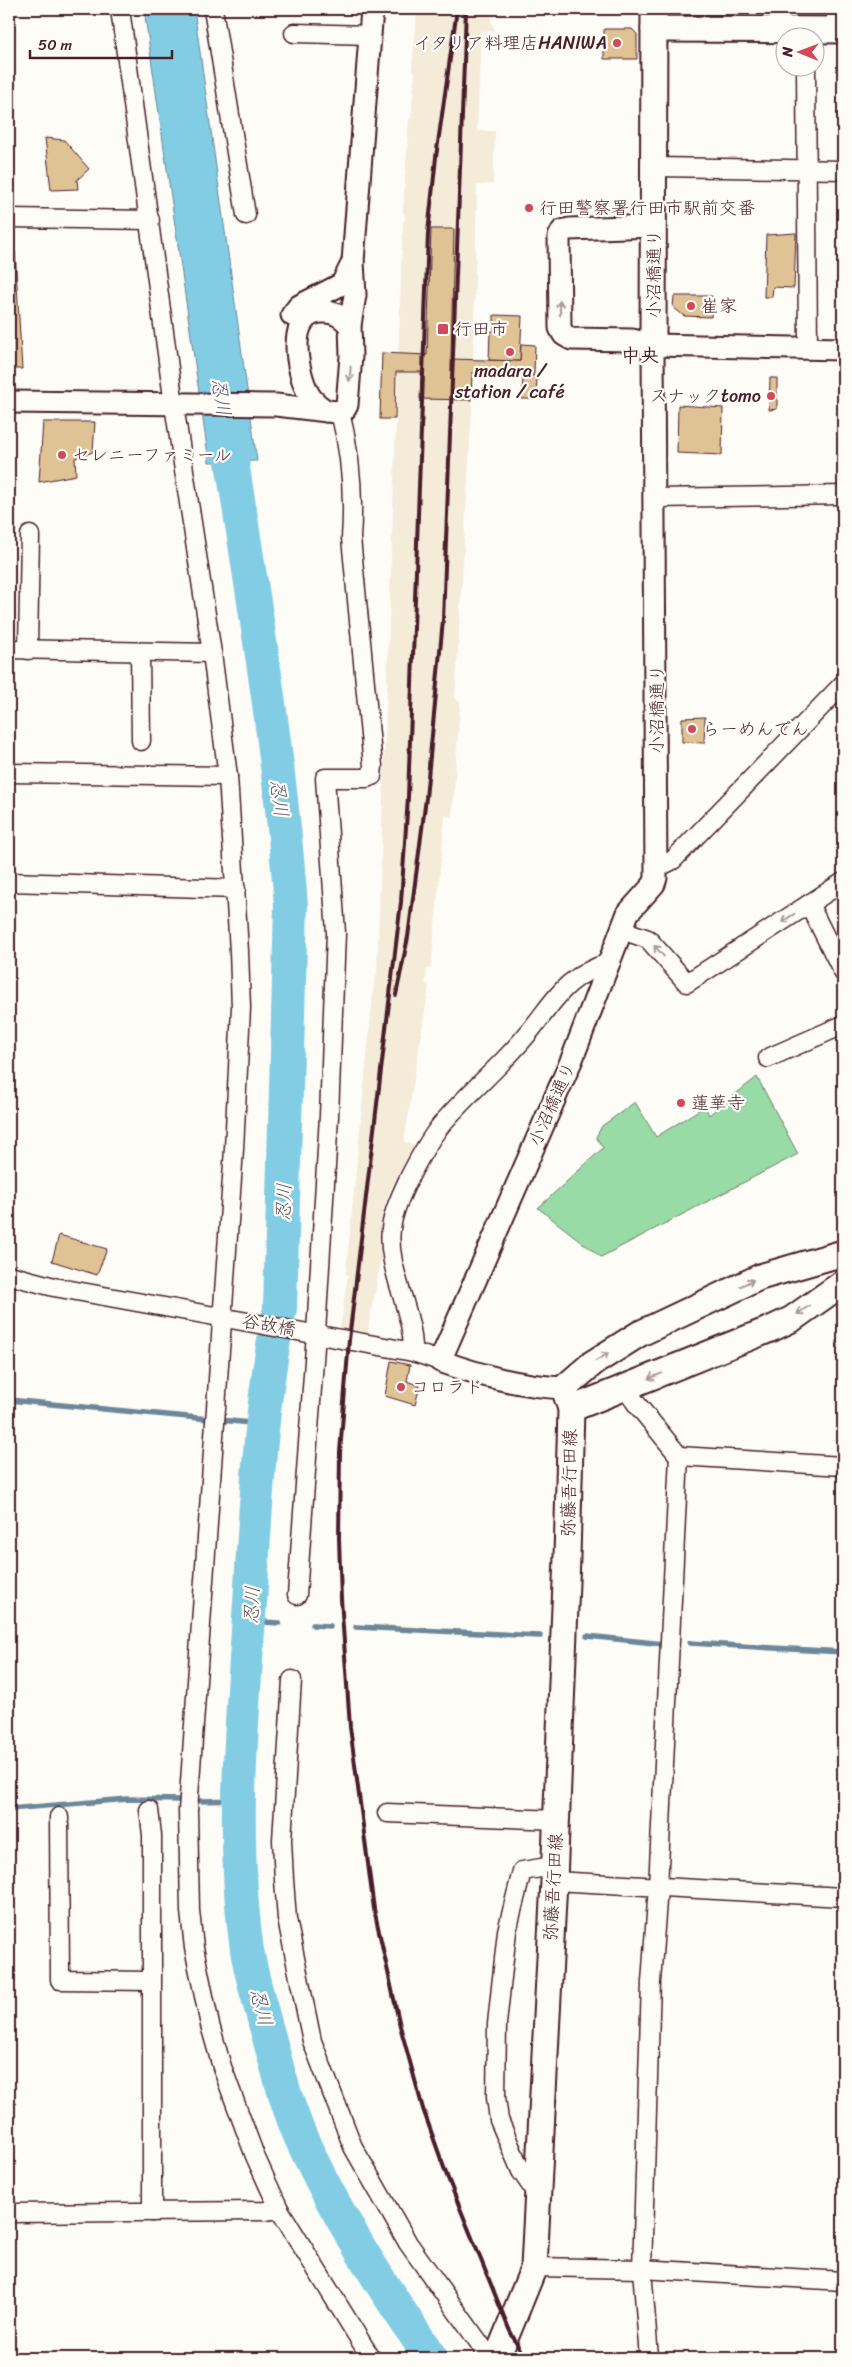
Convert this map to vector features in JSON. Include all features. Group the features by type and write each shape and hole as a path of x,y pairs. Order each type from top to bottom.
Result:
{"main road":[{"path":"654,19 774,31"},
{"name":"小沼橋通り","path":"653,345 654,19"},
{"path":"823,28 838,23"},
{"path":"568,1398 594,1363 639,1334 760,1277 843,1253"},
{"name":"弥藤吾行田線","path":"497,2358 534,2267 554,1874 567,1557 568,1398 627,1387 773,1328 792,1318 843,1282"}],"street":[{"path":"120,9 178,405 228,776 236,889 241,1008 225,1317 188,1811 190,1911 194,1948 206,2006 222,2067 255,2156 279,2209 371,2358"},
{"path":"213,9 246,215"},
{"path":"9,402 273,406 294,409 344,410 347,405 351,356 350,325 355,295 353,262 372,9"},
{"path":"294,33 370,35"},
{"path":"806,78 808,349"},
{"path":"654,167 843,170"},
{"path":"9,218 150,220"},
{"path":"654,226 569,229 562,231 559,238 560,328 564,336 571,339 632,340 653,345 843,349"},
{"path":"297,1595 329,1116 336,933 324,778 367,778 372,776 373,766 352,548 352,517 344,429 333,411 317,405 308,394 297,346 290,331 292,316 299,306 342,284 353,262"},
{"path":"297,346 301,323 310,313 329,312 341,315 350,325"},
{"name":"小沼橋通り","path":"440,1361 572,1059 611,962 628,913 654,884 657,868 653,345"},
{"path":"273,406 297,390 301,370"},
{"path":"655,498 843,495"},
{"path":"28,650 30,535"},
{"path":"9,649 212,653"},
{"path":"140,652 142,741"},
{"path":"657,868 674,860 843,684"},
{"path":"9,773 228,776"},
{"path":"9,882 236,889"},
{"path":"622,930 648,938 687,983 843,882"},
{"path":"809,904 843,972"},
{"path":"412,1352 412,1331 392,1253 391,1231 403,1190 416,1163 442,1124 525,1037 556,996 580,974 611,962"},
{"path":"768,1058 843,1024"},
{"name":"谷故橋","path":"9,1275 54,1287 412,1352 440,1361"},
{"path":"440,1361 482,1376 533,1386 568,1398"},
{"path":"627,1387 639,1408 679,1456 658,1887 651,1982 642,2270 649,2358"},
{"path":"679,1456 843,1466"},
{"path":"292,1680 282,1840 283,1860 287,1919 312,2041 353,2147 408,2243 490,2358"},
{"path":"149,1810 152,1835 152,2212"},
{"path":"386,1813 556,1820"},
{"path":"59,1817 60,1980 151,1981"},
{"path":"537,2194 521,2171 499,2120 496,2097 497,2024 507,1931 522,1871 658,1887 843,1897"},
{"path":"9,2213 265,2211 279,2209"},
{"path":"534,2267 642,2270 843,2281"}],"shaded area":[{"path":"417,9 492,9 491,21 495,31 481,31 477,131 495,131 493,184 477,185 472,407 455,698 460,702 452,817 445,816 431,969 427,969 425,983 429,985 404,1142 415,1145 390,1190 384,1207 379,1241 381,1259 367,1334 340,1329 348,1275 346,1274 374,984 377,973 403,221 406,219 403,211 409,119 411,119 415,72 412,70"}],"green space":[{"path":"757,1077 798,1154 601,1257 538,1208 603,1148 596,1137 602,1126 635,1102 656,1137 705,1106 709,1115"}],"water":[{"path":"144,9 194,9 257,461 209,462"}],"building":[{"path":"604,29 632,29 637,34 637,59 604,59"},
{"path":"45,138 64,140 89,169 77,180 78,189 51,190"},
{"path":"431,229 454,229 451,359 520,361 521,344 535,345 534,374 472,373 471,400 420,399 421,372 396,372 395,419 380,419 382,353 427,355"},
{"path":"796,233 794,288 773,287 772,297 764,297 766,235"},
{"path":"9,250 15,251 22,369 9,369"},
{"path":"674,296 712,296 711,317 684,316 673,307"},
{"path":"494,315 522,316 520,361 489,360 490,332 494,331"},
{"path":"523,375 537,376 536,399 522,399"},
{"path":"770,378 777,378 777,409 769,410"},
{"path":"678,405 723,408 722,455 677,453"},
{"name":"セレニーファミール","path":"43,422 95,422 93,452 75,458 76,475 39,482"},
{"path":"705,717 704,743 682,742 682,718"},
{"path":"59,1235 107,1249 97,1275 52,1261"},
{"path":"391,1361 410,1365 407,1381 420,1386 415,1405 385,1396"}],"waterway":[{"name":"忍川","path":"225,417 271,722 286,845 291,906 280,1308 263,1418 241,1733 239,1820 242,1907 247,1950 254,1984 280,2079 302,2140 346,2225 431,2358"},
{"path":"9,1400 262,1424"},
{"path":"248,1621 279,1623"},
{"path":"313,1625 330,1626"},
{"path":"356,1627 540,1636"},
{"path":"587,1636 664,1644"},
{"path":"690,1643 843,1652"},
{"path":"9,1809 128,1799 180,1800"},
{"path":"201,1801 239,1800"}],"railway":[{"path":"457,9 436,157 428,233 408,797 401,902 349,1340 340,1452 339,1539 341,1599 350,1727 374,1909 400,2026 423,2109 447,2176 509,2329 524,2358"},
{"path":"396,995 408,937 426,798 443,620 466,9"}],"place":[{"name":"イタリア料理店HANIWA","path":"617,43"},
{"name":"行田警察署行田市駅前交番","path":"529,208"},
{"name":"崔家","path":"691,306"},
{"name":"行田市","path":"443,329"},
{"name":"madara / station / café","path":"510,352"},
{"name":"スナックtomo","path":"771,396"},
{"name":"セレニーファミール","path":"62,455"},
{"name":"らーめんでん","path":"692,729"},
{"name":"蓮華寺","path":"681,1103"},
{"name":"コロラド","path":"401,1387"}],"district":[{"name":"中央","path":"640,355"}]}
